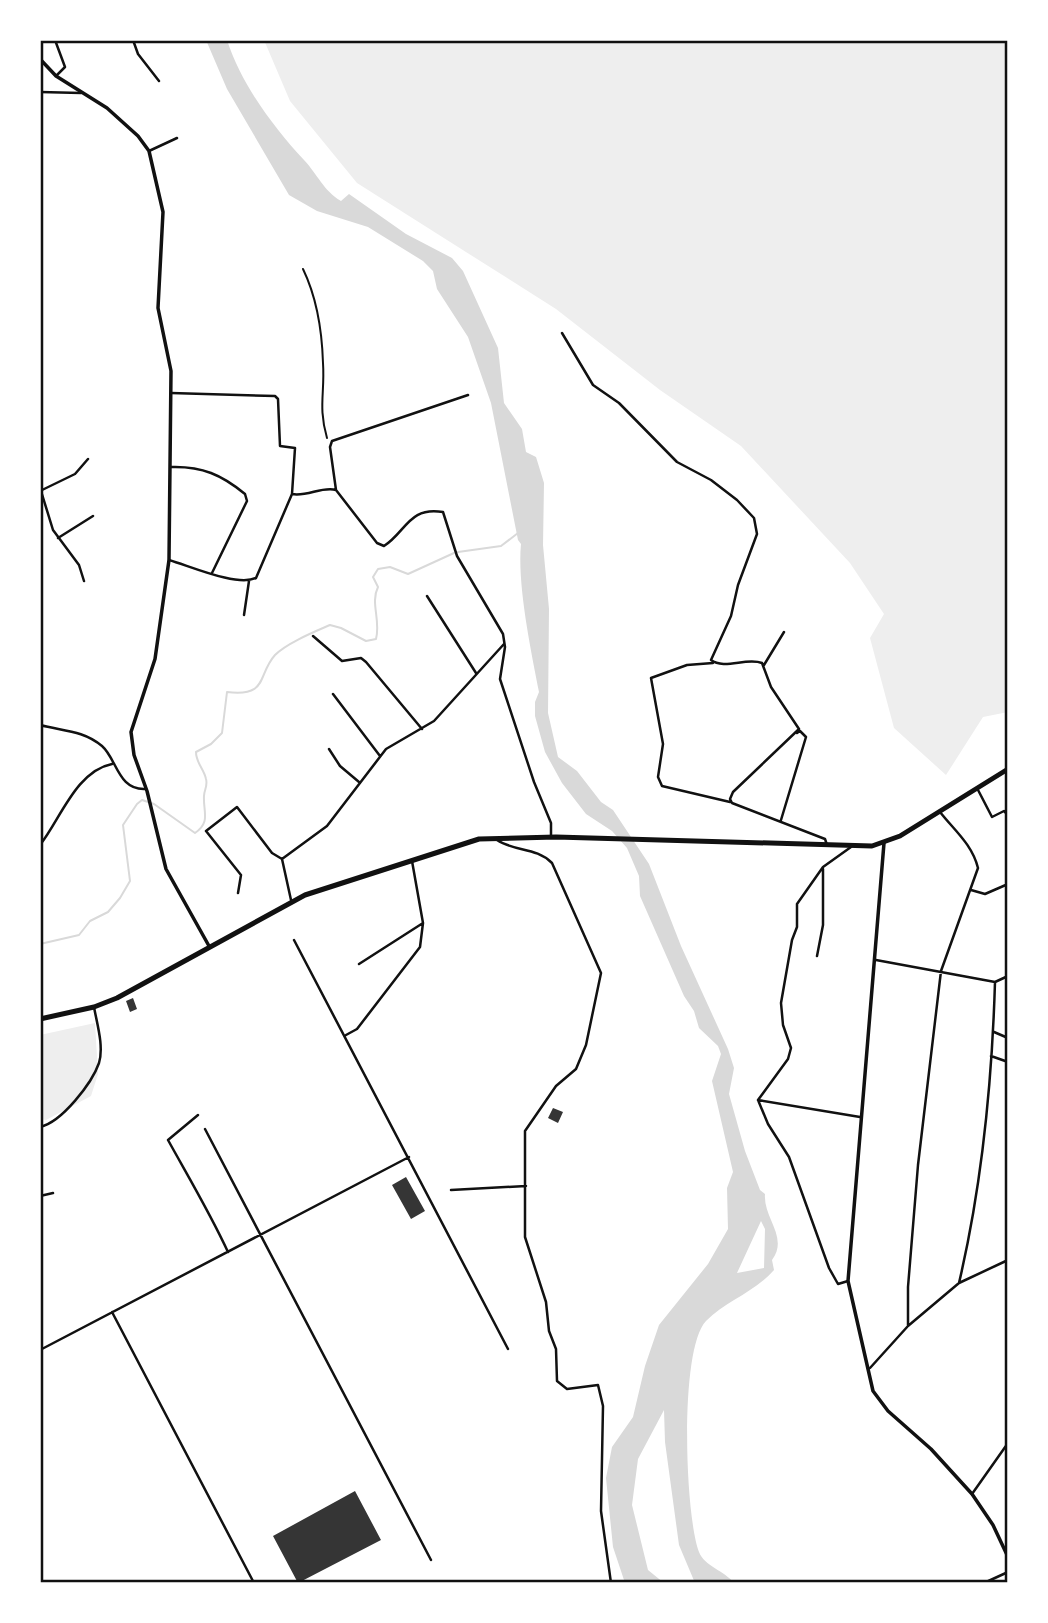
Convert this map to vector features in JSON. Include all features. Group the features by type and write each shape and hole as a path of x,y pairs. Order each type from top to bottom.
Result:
{"highway":[{"path":"40,1019 94,1007 305,895 479,839 553,837 827,845 884,843 1008,769"}],"street":[{"path":"55,40 65,67 56,75"},
{"path":"134,40 138,54 159,81"},
{"path":"40,59 56,75 129,125 149,151 163,212 158,308 171,371 169,560 155,659 131,732 134,755 166,869 209,946"},
{"path":"40,92 85,93"},
{"path":"149,151 177,138"},
{"path":"562,333 593,385 619,403 677,462 711,480 737,500 757,525 731,616 712,656 713,663"},
{"path":"169,560 249,581 256,578 292,494 295,449 280,446 278,399 275,396 171,393"},
{"path":"468,395 332,441 330,447 336,490 377,543 384,546 414,516 434,510 443,512 457,556 503,634 500,679 534,782 551,823 553,837"},
{"path":"84,581 79,565 53,530 41,491 75,474 89,459"},
{"path":"171,467 191,466 213,471 245,494 247,501 212,573"},
{"path":"292,494 302,496 330,488 336,490"},
{"path":"58,538 93,516"},
{"path":"244,615 249,581"},
{"path":"427,596 476,673"},
{"path":"784,632 764,665 771,687 798,725 797,733"},
{"path":"313,636 342,661 361,658 366,662 422,729"},
{"path":"282,859 327,826 355,793 359,782 391,745 422,729 447,708 504,644"},
{"path":"764,665 750,660 713,663 687,666 651,678 663,744 658,777 662,786 732,803 825,839 827,845"},
{"path":"333,694 380,757"},
{"path":"40,726 67,729 101,745 120,776 132,785 146,790"},
{"path":"732,803 733,792 800,731 806,737 780,821"},
{"path":"329,749 340,766 359,782"},
{"path":"40,845 58,815 89,776 102,766 111,764"},
{"path":"977,788 992,817 1004,811 1008,815"},
{"path":"238,893 241,875 206,831 237,807 272,853 282,859 292,902"},
{"path":"908,1326 908,1287 918,1165 941,971 978,868 975,857 939,811"},
{"path":"494,838 504,844 541,852 552,863 601,973 586,1045 576,1069 556,1086 525,1132 525,1237 547,1302 549,1331 556,1349 557,1381 566,1389 598,1385 603,1406 601,1511 611,1583"},
{"path":"884,843 848,1281 870,1368 873,1391 888,1411 931,1449 972,1494 993,1525 1008,1557"},
{"path":"758,1100 788,1059 791,1048 783,1025 781,1003 792,940 797,927 797,904 823,867 853,845"},
{"path":"345,1036 357,1029 420,947 423,923 412,861"},
{"path":"817,956 823,925 823,867"},
{"path":"971,890 985,894 1008,884"},
{"path":"359,964 423,923"},
{"path":"294,940 508,1349"},
{"path":"876,960 995,982 1008,976"},
{"path":"959,1283 974,1217 994,1032 995,982"},
{"path":"40,1127 49,1125 66,1111 83,1091 99,1062 100,1045 94,1007"},
{"path":"994,1032 1008,1038"},
{"path":"991,1056 1008,1062"},
{"path":"758,1100 860,1117"},
{"path":"758,1100 768,1124 789,1157 829,1268 838,1284 848,1281"},
{"path":"198,1115 168,1140 187,1177 202,1197 228,1252"},
{"path":"205,1129 431,1560"},
{"path":"40,1350 409,1157"},
{"path":"451,1190 526,1186"},
{"path":"40,1196 53,1193"},
{"path":"870,1368 908,1326 959,1283 1008,1259"},
{"path":"112,1312 254,1583"},
{"path":"972,1494 1008,1443"},
{"path":"984,1583 1008,1572"}],"path":[{"path":"303,269 316,296 324,364 320,411 330,447"}],"shaded area":[{"path":"206,40 227,40 241,73 260,104 281,134 330,192 341,201 349,194 406,234 452,258 463,271 498,348 504,403 522,429 526,452 536,457 544,483 543,545 549,609 548,713 558,757 577,771 601,802 613,810 649,864 681,946 728,1049 734,1068 729,1094 745,1151 760,1190 765,1194 765,1203 777,1235 778,1243 772,1260 774,1270 706,1321 697,1337 692,1364 687,1434 694,1533 702,1557 734,1583 695,1583 679,1545 665,1442 664,1410 638,1459 632,1505 648,1570 664,1583 625,1583 613,1547 606,1478 612,1447 633,1417 645,1366 659,1325 708,1264 728,1229 727,1188 733,1172 712,1081 721,1054 718,1046 699,1028 694,1011 684,996 640,896 639,876 627,848 612,831 586,814 562,783 545,752 535,716 535,702 539,692 523,598 521,544 518,540 491,403 468,337 437,289 433,271 423,261 368,227 317,211 289,195 227,89","holes":["761,1221 765,1229 764,1268 737,1273"]},
{"path":"264,40 1008,40 1008,712 983,717 946,775 894,728 870,638 884,614 850,563 741,446 660,390 556,309 357,183 290,101"},
{"path":"95,1023 98,1074 91,1096 46,1120 40,1119 40,1035"}],"building":[{"path":"133,998 137,1009 130,1012 126,1001"},
{"path":"553,1108 563,1112 558,1123 548,1118"},
{"path":"406,1177 425,1211 411,1219 392,1185"},
{"path":"355,1491 381,1540 298,1583 273,1536"}],"waterway":[{"path":"458,552 501,546 518,533"},
{"path":"40,944 79,935 90,921 108,912 120,898 130,881 123,825 142,800 154,804 195,833 203,825 206,781 196,752 211,744 222,733 227,692 240,693 256,688 275,655 301,638 330,625 366,641 376,639 375,599 378,587 373,577 378,569 390,567 408,574 454,553"}]}
